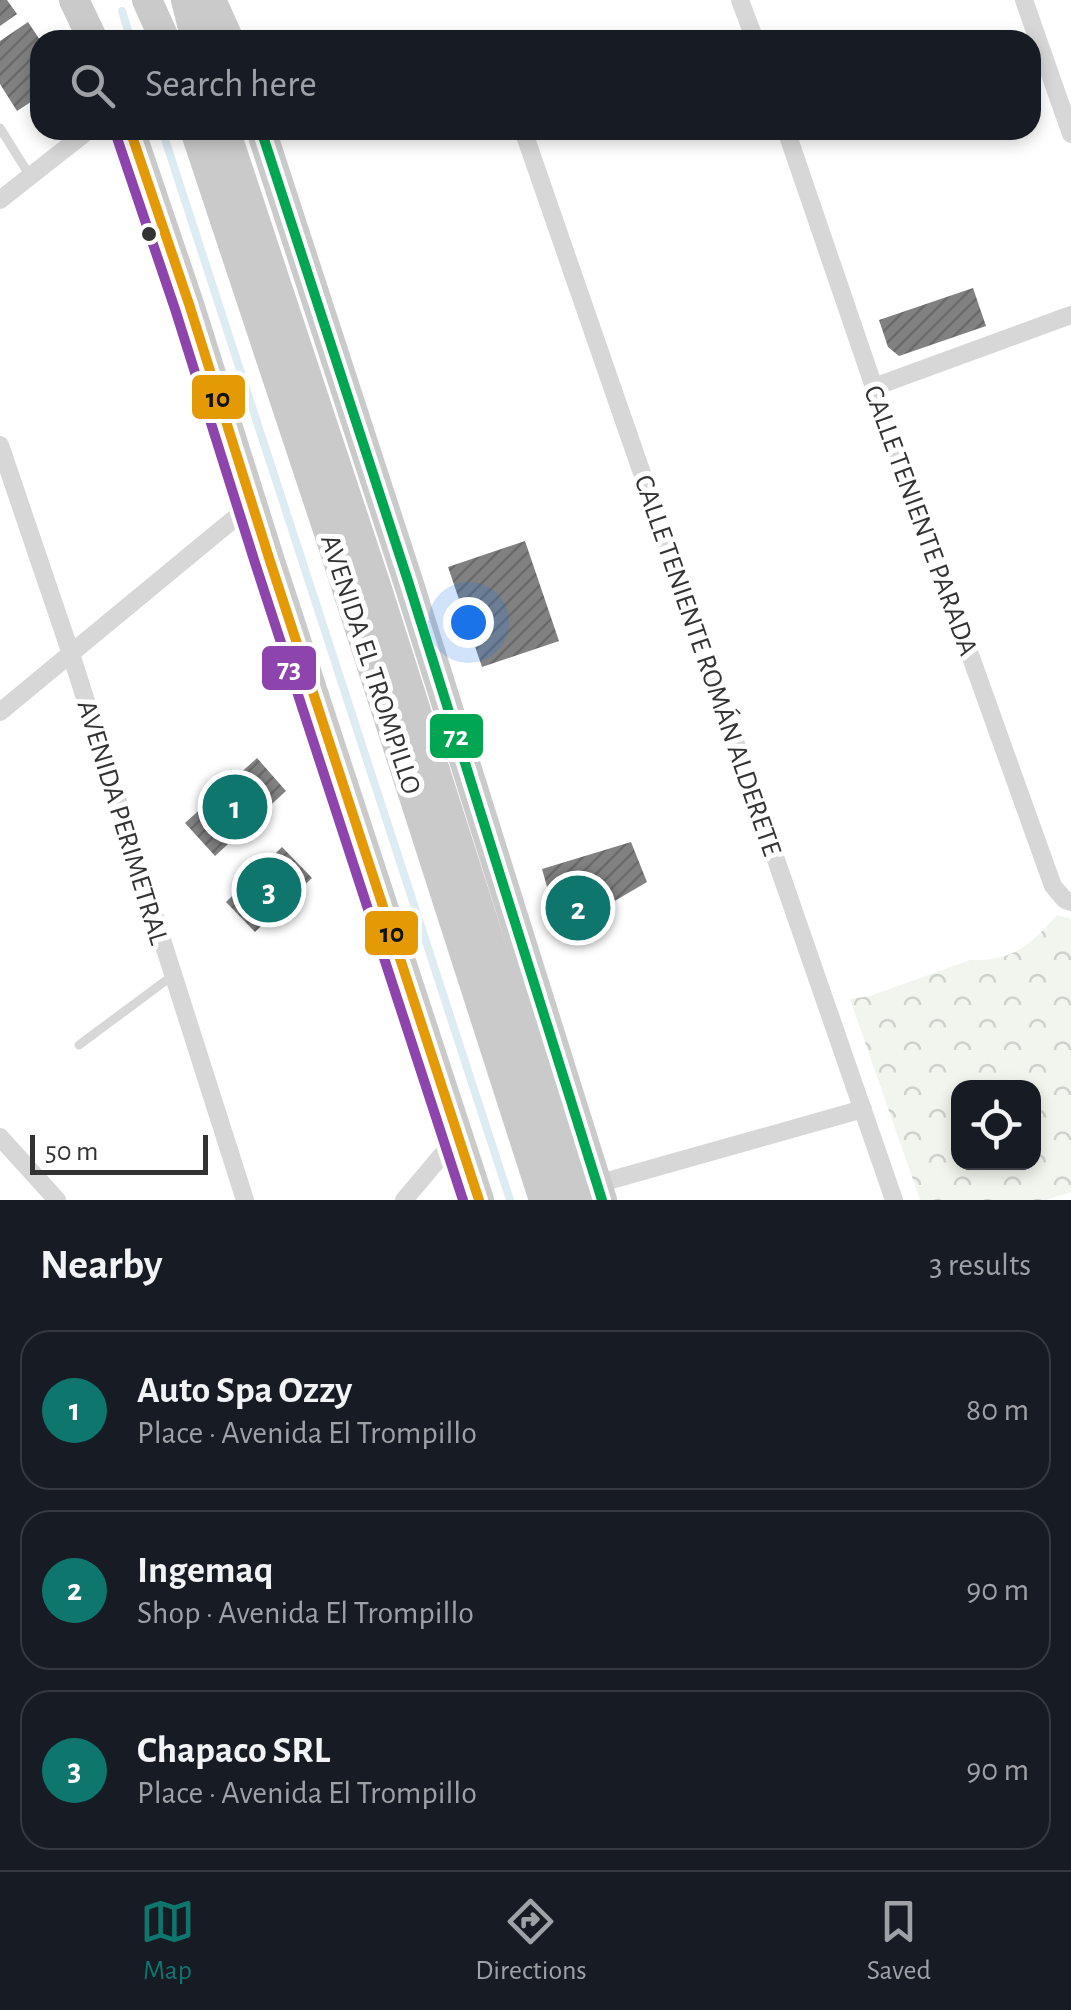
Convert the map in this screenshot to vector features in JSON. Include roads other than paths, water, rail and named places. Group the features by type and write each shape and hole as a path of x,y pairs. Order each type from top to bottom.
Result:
{"main road":[{"path":"147,0 160,30"},
{"path":"186,0 194,30"},
{"path":"211,0 225,30"},
{"path":"133,140 479,1200"},
{"name":"AVENIDA EL TROMPILLO","path":"198,140 544,1200"},
{"name":"AVENIDA EL TROMPILLO","path":"228,140 376,589 590,1195"},
{"name":"AVENIDA EL TROMPILLO","path":"264,140 408,581 590,1195"},
{"path":"376,589 408,581"}],"street":[{"path":"740,0 750,30"},
{"path":"1024,0 1035,30"},
{"path":"1041,48 1071,134"},
{"path":"0,200 76,140"},
{"name":"CALLE TENIENTE ROMÁN ALDERETE","path":"527,140 894,1200"},
{"name":"CALLE TENIENTE PARADA","path":"789,140 1053,886 1071,902"},
{"path":"874,386 1071,315"},
{"name":"AVENIDA PERIMETRAL","path":"0,445 71,654 245,1200"},
{"path":"0,712 252,504"},
{"path":"590,1195 862,1109"},
{"path":"404,1200 458,1136"},
{"path":"4,1151 57,1200"}],"lane":[{"path":"0,128 30,176"},
{"path":"79,1045 172,976"}],"waterway":[{"path":"122,11 128,30"},
{"path":"165,140 510,1200"}],"place":[{"name":"Auto Spa Ozzy","path":"235,807"},
{"name":"Chapaco SRL","path":"269,890"},
{"name":"Ingemaq","path":"578,908"}]}
